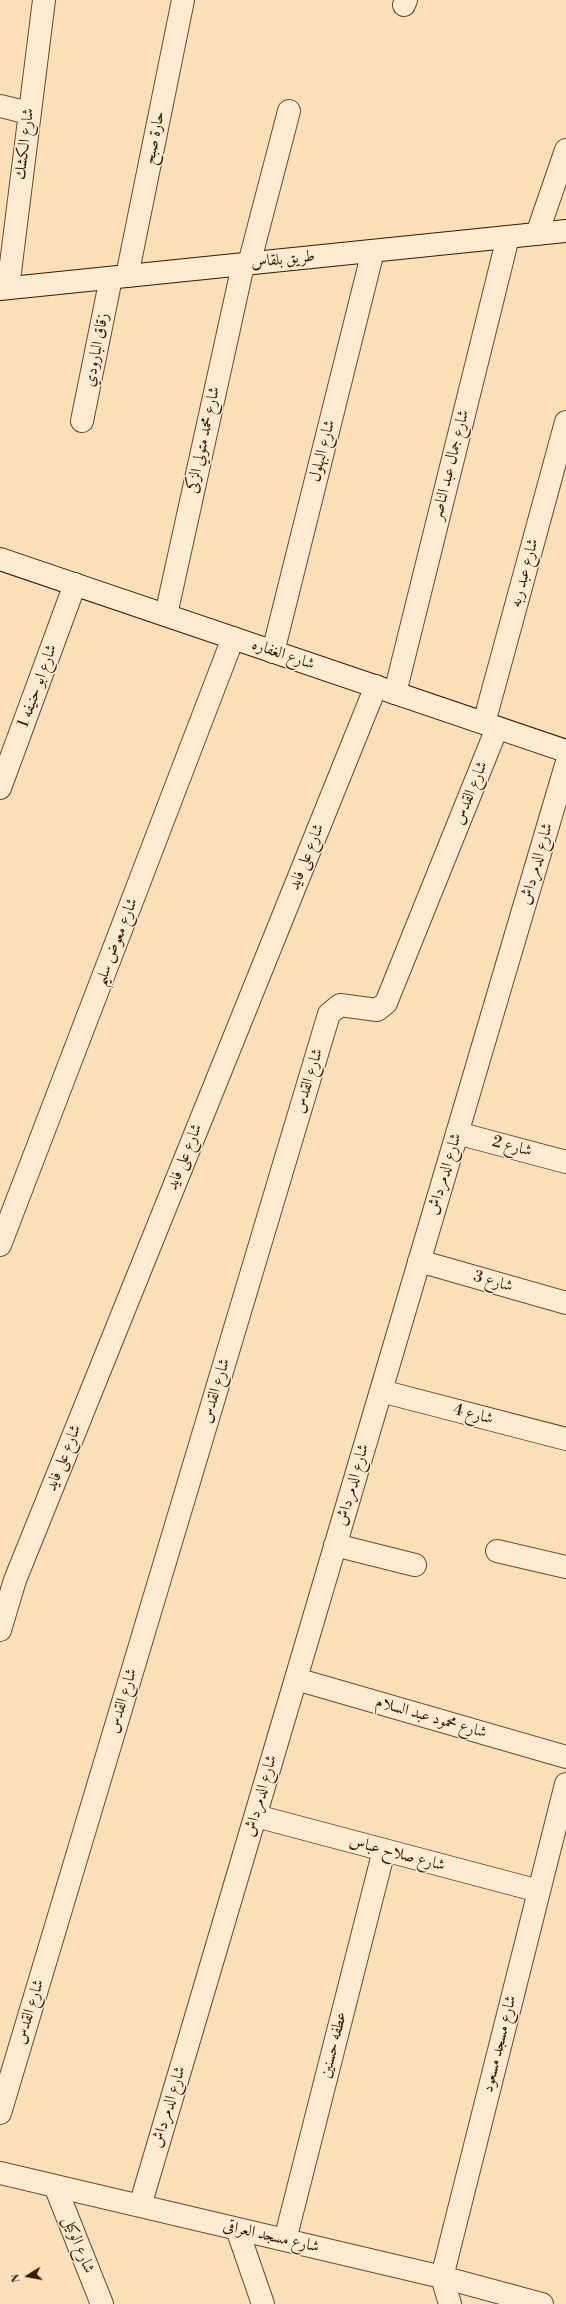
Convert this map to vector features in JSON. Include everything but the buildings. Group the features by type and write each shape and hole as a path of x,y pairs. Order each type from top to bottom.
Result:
{"street":[{"name":"شارع الكشك","path":"4,288 44,0"},
{"name":"حارة صبح","path":"119,277 183,0"},
{"path":"0,106 29,113"},
{"name":"شارع محمد متولي الزكى","path":"166,616 246,264 289,111"},
{"path":"537,234 566,150"},
{"name":"طريق بلقاس","path":"4,288 566,231"},
{"name":"شارع جمال عبد الناصر","path":"385,690 508,237"},
{"name":"شارع البهلول","path":"273,652 373,251"},
{"name":"زقاق البارودي","path":"82,421 119,277"},
{"name":"شارع عبد ربه","path":"490,726 566,422"},
{"name":"شارع الغفاره","path":"0,559 566,751"},
{"name":"شارع ابو حنيفه 1","path":"0,788 75,584"},
{"name":"شارع معوض سليم","path":"0,1246 233,638"},
{"name":"شارع على فايد","path":"0,1630 7,1577 385,690"},
{"name":"شارع القدس","path":"0,2113 329,1014 340,1006 377,1010 386,1003 490,726"},
{"name":"شارع الدمرداش","path":"140,2206 566,765"},
{"name":"شارع 2","path":"457,1133 566,1162"},
{"name":"شارع 3","path":"419,1261 566,1302"},
{"name":"شارع 4","path":"381,1391 566,1439"},
{"path":"335,1545 415,1566"},
{"path":"497,1551 566,1568"},
{"name":"شارع محمود عبد السلام","path":"296,1679 566,1757"},
{"name":"شارع مسجد مسعود","path":"442,2277 566,1784"},
{"name":"شارع صلاح عباس","path":"256,1816 539,1891"},
{"name":"عطفه حسنين","path":"285,2240 384,1850"},
{"name":"شارع مسجد العراقى","path":"0,2173 442,2277 542,2304"},
{"name":"شارع الوكيل","path":"55,2186 102,2304"},
{"path":"237,2229 264,2304"},
{"path":"442,2277 450,2304"}]}
